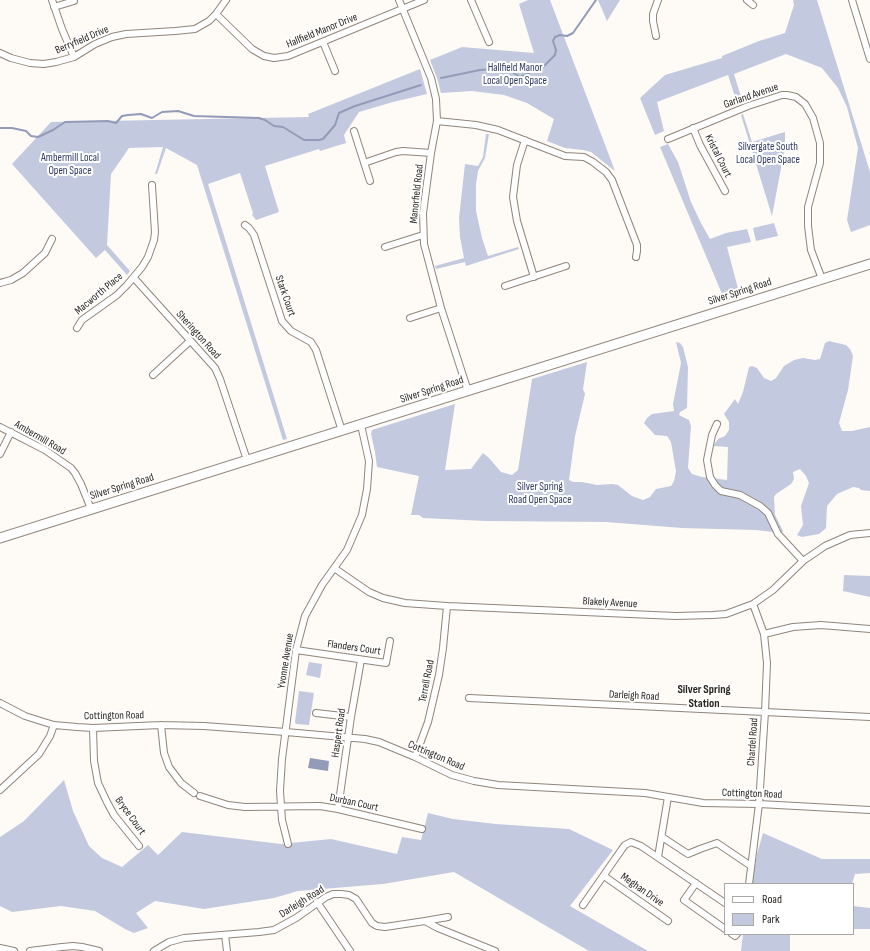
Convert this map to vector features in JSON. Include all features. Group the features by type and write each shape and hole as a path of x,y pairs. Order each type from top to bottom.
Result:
{"main road":[{"name":"Silver Spring Road","path":"0,538 870,264"}],"street":[{"path":"52,0 74,57"},
{"path":"54,7 74,1 73,0"},
{"name":"Berryfield Drive","path":"0,53 16,60 38,64 56,62 74,57 96,44 119,35 195,29 209,21 226,0"},
{"name":"Manorfield Road","path":"399,0 431,78 436,99 437,121 425,198 423,235 428,262 440,308 468,391"},
{"name":"Hallfield Manor Drive","path":"216,14 252,49 270,58 280,58 424,0"},
{"path":"471,0 488,42"},
{"path":"656,36 653,14 658,0"},
{"path":"747,0 753,5"},
{"path":"852,0 870,59"},
{"path":"322,42 335,71"},
{"name":"Garland Avenue","path":"668,139 748,106 782,95 796,97 805,104 814,122 820,142 820,162 808,207 808,226 811,250 822,279"},
{"path":"437,121 487,127 565,156 588,159 606,172 612,180 637,246 636,257"},
{"name":"Kristal Court","path":"694,128 700,145 725,191"},
{"path":"354,131 370,181"},
{"path":"525,140 517,165 513,197 517,221 534,277"},
{"path":"364,163 396,152 431,153"},
{"name":"Macworth Place","path":"77,328 82,320 117,295 134,278 148,257 154,240 155,223 152,185"},
{"name":"Stark Court","path":"245,225 254,236 282,321 292,331 311,342 316,350 342,431"},
{"path":"385,248 423,235"},
{"path":"0,284 11,280 24,272 45,253 52,239"},
{"path":"506,286 566,266"},
{"name":"Sherington Road","path":"134,278 209,362 217,373 247,460"},
{"path":"410,318 440,308"},
{"path":"152,375 190,341"},
{"path":"717,424 712,435 707,460 710,477 715,485 721,491 740,495 760,506 768,513 778,534 803,561"},
{"name":"Yvonne Avenue","path":"288,844 280,807 281,773 296,650 306,616 322,585 347,550 362,516 367,489 369,461 361,425"},
{"name":"Ambermill Road","path":"0,427 45,450 71,468 81,484 91,509"},
{"path":"0,454 11,432"},
{"name":"Blakely Avenue","path":"334,568 369,592 383,598 405,603 696,616 726,614 753,604 773,590 803,561 825,546 841,538 856,534 870,533"},
{"name":"Chardel Road","path":"749,883 759,804 767,663 764,634 753,604"},
{"name":"Terrell Road","path":"416,757 428,722 438,682 447,606"},
{"path":"764,634 793,627 821,625 870,629"},
{"name":"Flanders Court","path":"296,650 386,663 390,641"},
{"name":"Haspert Road","path":"338,809 361,660"},
{"name":"Darleigh Road","path":"469,698 870,718"},
{"name":"Cottington Road","path":"0,704 25,716 54,725 92,728 161,725 204,726 349,737 379,742 416,757 452,775 487,783 645,793 703,803 759,804 870,810"},
{"path":"316,713 351,717"},
{"path":"0,790 39,754 50,736 54,725"},
{"path":"161,725 164,753 170,767 181,783 194,793"},
{"name":"Bryce Court","path":"92,728 94,761 98,783 114,815 139,846"},
{"name":"Durban Court","path":"200,796 228,805 244,807 320,806 422,829"},
{"path":"658,857 668,797"},
{"path":"662,837 688,854 717,844 751,866"},
{"path":"584,905 622,849 628,843 636,843 724,902"},
{"name":"Meghan Drive","path":"604,876 668,921"},
{"path":"696,883 684,900 724,928"},
{"name":"Darleigh Road","path":"154,951 165,944 176,940 274,930 330,895 349,895 358,902 372,923 383,928 448,918"},
{"path":"317,902 350,951"},
{"path":"425,921 438,928 495,951"},
{"path":"225,935 227,951"},
{"path":"30,951 62,946 73,946 99,951"},
{"path":"0,948 14,951"}],"green space":[{"name":"Hallfield Manor Local Open Space","path":"528,0 550,0 615,171 591,152 565,148 547,141 554,119 527,103 504,95 472,91 441,93 430,60 462,47 534,53 519,4"},
{"path":"598,0 620,0 607,21"},
{"path":"793,0 817,0 870,172 870,225 851,232 847,220 858,148 847,107 838,88 822,68 786,54 734,74 742,100 737,103 728,75 657,102 664,131 655,135 640,98 665,75 722,58 722,56 759,41 785,33 794,5"},
{"name":"Ambermill Local Open Space","path":"420,69 427,94 359,112 344,135 346,143 320,151 319,149 265,166 279,212 256,220 252,215 253,213 240,173 208,184 287,439 283,440 197,165 166,148 157,174 155,174 163,147 129,148 111,174 107,245 130,271 127,275 105,250 96,258 12,164 51,122 309,117 308,114"},
{"name":"Silvergate South Local Open Space","path":"743,114 752,142 785,132 785,147 772,216 741,115"},
{"path":"486,134 489,134 485,158 478,171 476,184 476,211 482,238 488,256 518,247 519,249 466,266 465,262 436,269 435,266 464,258 460,237 459,218 465,164 478,166 483,157"},
{"path":"668,144 678,162 691,202 710,239 726,233 747,229 751,242 727,247 740,296 725,301 660,147"},
{"path":"774,223 778,236 756,241 753,228"},
{"name":"Silver Spring Road Open Space","path":"829,341 846,345 850,349 853,356 848,390 839,423 842,431 852,431 870,427 870,491 853,487 837,494 827,506 826,528 819,534 802,537 797,535 803,525 801,506 809,483 806,476 800,469 793,472 794,479 791,484 774,497 775,515 783,531 782,533 756,530 682,528 606,522 486,521 423,518 419,515 411,515 419,476 377,467 371,434 372,430 455,404 445,470 471,469 483,453 501,472 512,475 518,470 532,379 587,362 583,389 585,394 575,436 569,480 573,482 597,485 618,485 632,496 643,500 650,497 656,489 671,486 674,481 676,471 671,442 667,436 655,435 644,423 652,414 674,411 673,404 681,363 676,342 680,343 683,347 688,367 687,408 680,412 679,415 689,420 691,426 688,468 692,474 702,477 727,480 728,447 713,446 718,439 725,436 729,430 729,422 724,414 735,399 738,404 743,392 749,367 752,366 757,368 764,378 771,381 776,378 784,366 794,360 803,358 815,360 820,359 825,343"},
{"path":"844,575 870,576 870,597 843,591"},
{"path":"309,662 322,664 320,678 306,675"},
{"path":"299,691 314,693 309,725 296,724 295,722"},
{"path":"64,780 73,811 89,846 102,858 122,867 148,845 158,855 182,832 281,844 331,839 397,854 402,837 421,840 428,813 453,819 496,824 569,829 613,850 570,906 648,951 589,951 454,872 383,884 298,891 274,898 204,909 155,901 136,913 148,928 134,933 95,911 61,906 12,912 0,906 0,837 24,821"},
{"path":"763,833 822,859 870,859 870,873 855,874 852,883 752,883 757,854"},
{"path":"854,906 870,908 870,929 854,929"},
{"path":"743,935 790,935 790,951 741,951"}],"shaded area":[{"path":"310,758 329,761 328,771 308,768"}],"waterway":[{"path":"441,78 480,70 506,68 520,77 544,66 555,55 556,50 553,41 555,37 560,35 567,36 573,33 596,0"},
{"path":"0,128 12,128 26,131 31,136 38,137 65,122 108,121 116,123 122,116 141,114 152,118 162,112 178,111 194,116 259,118 274,126 283,127 304,140 319,140 323,139 335,125 339,113 355,106 421,85"}],"district":[{"name":"Silver Spring Station","path":"704,697"}]}
